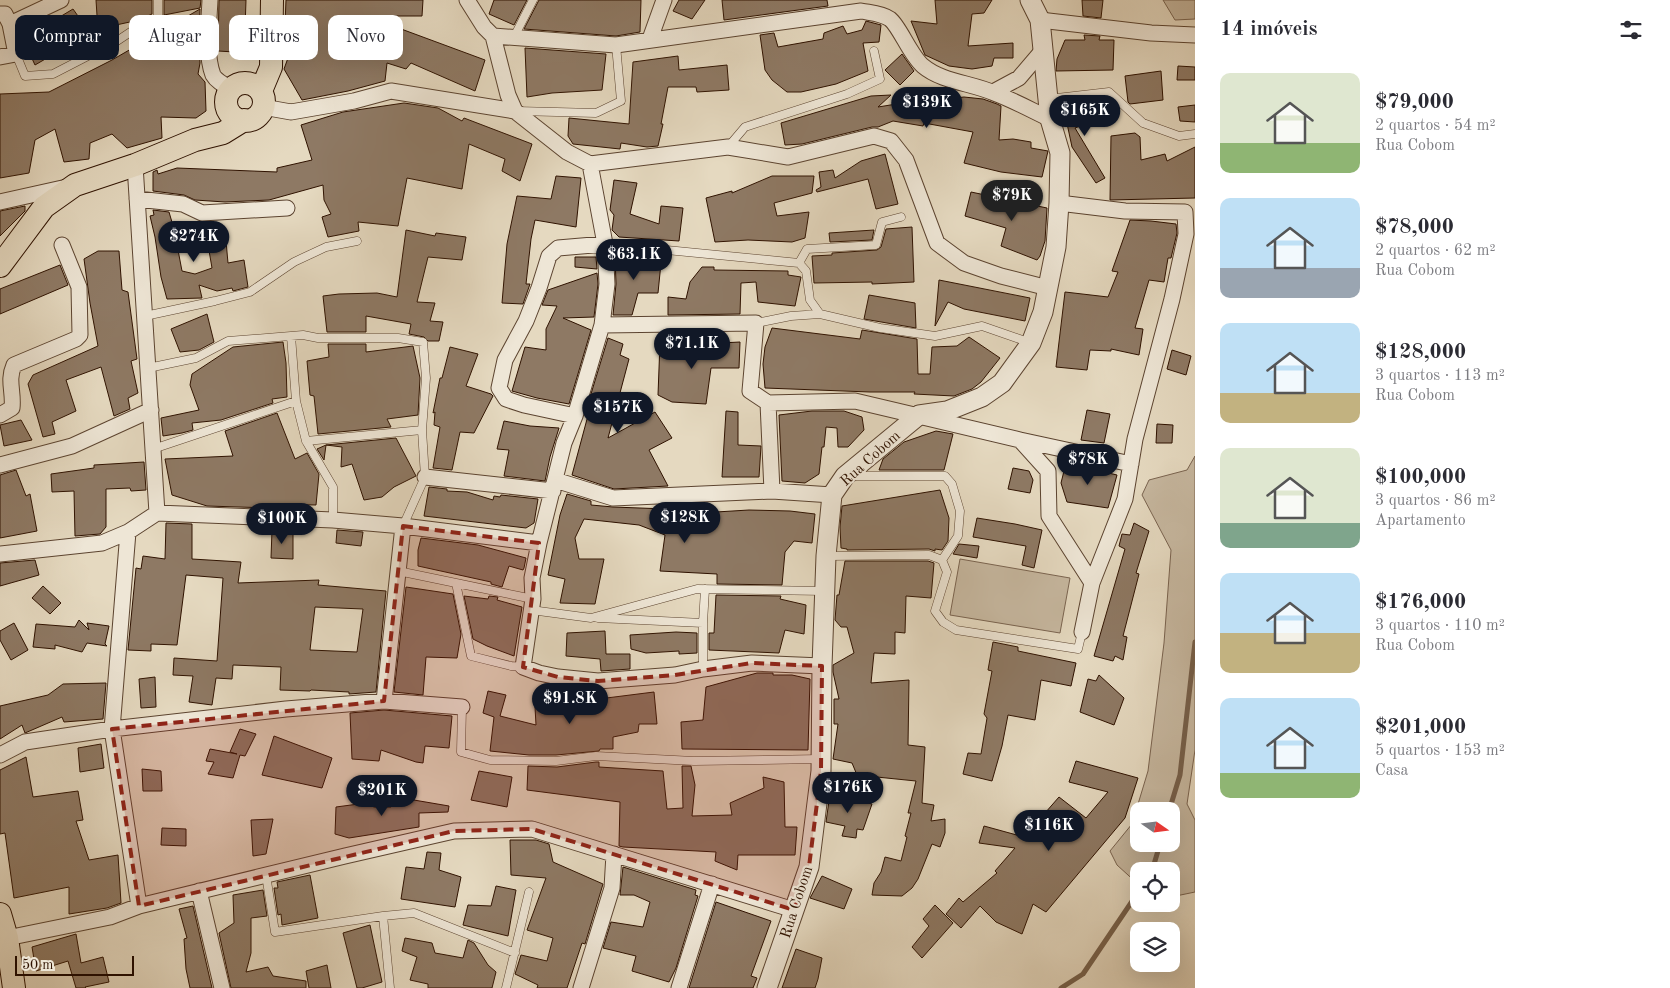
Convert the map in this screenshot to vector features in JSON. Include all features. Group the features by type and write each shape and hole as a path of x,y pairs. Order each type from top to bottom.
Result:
{"main road":[{"path":"0,266 44,207 75,185 135,165 195,140 223,133 244,120 236,118 230,112 246,95 256,61 271,42 272,0"},
{"path":"195,140 246,95"},
{"path":"0,914 3,938 14,988"}],"street":[{"path":"15,51 5,19 61,0"},
{"path":"210,0 209,52 214,76 220,83 292,112 391,92 515,111"},
{"path":"467,0 484,27 493,36 508,95 515,111 567,152 590,164 728,147 788,157 874,136 891,141 906,160 937,243 964,263 1002,276 1048,288"},
{"path":"650,39 664,0"},
{"name":"Rua Cobom","path":"767,988 809,867 821,759 824,591 832,495 845,476 919,416 947,411 982,397 1002,382 1031,343 1043,312 1056,247 1060,153 1050,119 1040,20 1030,0"},
{"path":"493,36 616,45 860,11 877,14 891,20 914,57 926,69 970,86 993,92 1050,119"},
{"path":"1040,20 1195,35"},
{"path":"993,92 1019,78 1042,52"},
{"path":"0,57 15,54"},
{"path":"590,164 605,244 607,284 602,325 575,416 564,443 540,543 532,578 532,605 523,667 558,677 598,681 675,675 703,668 752,663 822,666"},
{"path":"135,165 157,513"},
{"path":"0,202 75,185"},
{"path":"137,199 184,204 202,212 287,208"},
{"path":"1059,203 1125,211 1185,212 1186,234 1172,299 1135,439 1124,499 1092,583 1082,632"},
{"path":"575,416 524,405 506,399 499,388 505,360 526,321 549,256 558,248 605,244"},
{"path":"0,415 12,408 13,399 10,373 14,365 76,339 80,335 79,287 62,245"},
{"path":"602,325 756,323 750,391 768,403 855,401 1131,464"},
{"path":"768,403 772,491"},
{"path":"0,465 72,446 151,410"},
{"path":"1020,440 1048,471 1048,516 1092,583"},
{"path":"425,478 554,486 613,498 772,491 832,495"},
{"path":"0,554 102,543 128,532 157,513 333,520 403,526 540,543"},
{"path":"384,701 403,526"},
{"path":"128,532 112,729 140,906"},
{"path":"0,756 25,742 112,729 286,709 384,701 462,707"},
{"path":"3,938 110,917 140,906 199,891 454,831 532,829 794,910"},
{"path":"581,988 612,888 614,854"},
{"path":"679,988 712,884"},
{"path":"199,891 222,988"}],"lane":[{"path":"119,40 158,17 158,0"},
{"path":"514,37 533,0"},
{"path":"515,111 596,113 621,101 616,45"},
{"path":"728,147 745,127 847,94 880,79 874,51"},
{"path":"18,60 24,76 53,74 80,60"},
{"path":"1048,99 1109,92 1143,123 1179,136 1195,134"},
{"path":"799,263 808,249 876,245 882,222 901,217"},
{"path":"145,316 250,292 294,262 326,247 357,241"},
{"path":"605,244 799,263 806,271 810,300 820,314"},
{"path":"756,323 791,316 820,314 880,328 935,336 982,326 1031,343"},
{"path":"148,368 196,358 228,341 303,335 318,338 398,338 424,342 426,378 422,430 425,478 403,526"},
{"path":"291,336 296,401 306,441 333,487 333,520"},
{"path":"153,450 296,401"},
{"path":"306,441 422,430"},
{"path":"845,476 945,476 952,484 960,511 958,536 942,560"},
{"path":"826,556 928,555 942,560 947,572 935,611 943,622 956,630 1078,649 1082,632"},
{"path":"398,572 456,583 532,605 591,618 703,623"},
{"path":"456,583 471,656 511,666 523,667"},
{"path":"591,618 697,589 824,591"},
{"path":"703,668 705,589"},
{"path":"462,707 461,752 490,760 556,761 596,756 694,761 821,759"},
{"path":"266,875 275,932 414,913 515,953"},
{"path":"506,988 529,892"},
{"path":"383,916 390,988"}],"highlighted area":[{"path":"403,526 539,543 523,667 558,677 598,681 675,675 752,663 822,666 821,771 809,867 794,910 532,829 454,831 139,906 112,729 384,701"}],"shaded area":[{"path":"1163,0 1195,0 1195,19 1175,20"},
{"path":"1195,456 1195,750 1187,804 1195,820 1195,892 1180,895 1180,862 1130,862 1130,877 1117,865 1110,851 1130,826 1130,852 1180,852 1180,802 1139,802 1148,771 1164,643 1171,550 1142,495 1149,480 1187,470"},
{"path":"960,559 1070,578 1060,633 950,615"}],"building":[{"path":"96,0 152,0 152,14 129,15 129,22 119,24 119,15 97,15"},
{"path":"164,0 201,0 200,8 164,15"},
{"path":"219,0 246,0 245,15 229,15 229,52 219,51"},
{"path":"286,0 423,0 422,16 328,15 328,60 403,60 403,30 485,60 475,91 411,63 406,69 387,63 385,81 302,100 284,69 287,60 318,60 318,15 285,15"},
{"path":"494,0 527,0 514,25 489,14"},
{"path":"539,0 641,0 640,32 616,36 524,29"},
{"path":"679,0 705,0 692,19 673,11"},
{"path":"722,0 827,0 828,6 724,20"},
{"path":"935,0 992,0 984,13 972,14 968,46 1013,43 1013,58 994,58 992,66 972,69 949,66 925,55 911,21 937,24"},
{"path":"1082,0 1103,0 1101,18 1083,16"},
{"path":"73,9 77,15 63,15"},
{"path":"200,9 200,15 190,15"},
{"path":"866,21 881,25 879,42 863,43 868,71 836,84 801,92 787,92 772,80 765,70 760,35 774,33 778,47 823,39 824,33 843,26 847,34 862,30"},
{"path":"1084,35 1100,36 1099,40 1114,40 1113,70 1056,71 1057,59 1065,40 1085,40"},
{"path":"525,48 606,54 602,90 552,93 527,97"},
{"path":"129,50 129,60 200,60 198,74 205,82 206,111 196,118 161,117 162,138 127,148 112,134 90,143 89,159 64,162 55,129 35,140 29,173 0,178 0,94 49,92 112,60 119,60 119,56"},
{"path":"902,54 914,71 900,85 885,70"},
{"path":"678,56 679,70 727,65 729,90 697,92 696,87 668,87 658,146 647,147 621,143 620,149 573,144 568,136 569,118 629,124 633,62"},
{"path":"33,60 44,60 35,65"},
{"path":"1178,66 1195,67 1195,80 1177,80"},
{"path":"1161,71 1163,100 1130,104 1128,102 1125,76"},
{"path":"891,95 878,107 909,102 913,107 937,110 938,100 964,97 983,99 1001,106 999,140 1013,139 1031,142 1031,148 1048,151 1042,177 1001,172 964,163 973,132 924,123 923,126 893,121 878,127 802,144 785,145 781,123 871,96"},
{"path":"404,103 438,108 462,121 464,118 532,144 520,181 502,171 505,159 469,144 462,189 407,178 398,226 358,222 359,231 328,237 322,217 331,214 324,200 323,185 269,200 225,202 195,200 184,195 153,191 153,172 157,170 158,174 177,168 277,172 277,168 312,160 301,125 343,112"},
{"path":"1099,103 1104,117 1075,128 1105,178 1096,183 1072,147 1065,114"},
{"path":"1195,105 1195,122 1180,121 1178,107"},
{"path":"1135,133 1140,137 1141,160 1165,154 1167,161 1195,147 1195,198 1110,200 1111,136"},
{"path":"885,154 898,204 876,209 868,179 817,192 816,190 821,187 819,172 833,170 835,178 861,161"},
{"path":"556,176 581,178 576,227 535,220 526,284 530,284 523,304 502,303 507,244 517,196 551,199"},
{"path":"772,176 814,176 812,193 774,203 777,216 809,212 805,238 792,242 748,240 715,242 706,198 732,191 732,193"},
{"path":"614,180 637,183 630,214 659,224 661,206 683,208 679,241 619,237 612,230 614,215 610,210"},
{"path":"971,192 1047,208 1045,241 1037,260 1001,246 1006,228 965,216"},
{"path":"25,206 25,211 0,236 0,211"},
{"path":"153,210 169,212 182,271 195,274 212,268 206,233 225,230 228,263 244,260 248,287 233,291 232,288 217,291 199,285 202,298 167,299 150,216 154,215"},
{"path":"1130,220 1176,224 1177,233 1171,258 1168,258 1164,282 1149,280 1135,328 1143,329 1139,355 1111,349 1111,351 1090,350 1087,370 1056,367 1065,292 1108,297 1118,272 1112,271"},
{"path":"912,227 914,282 872,284 872,282 814,283 812,256 877,250 881,247 886,229"},
{"path":"406,230 435,236 436,233 466,237 462,260 428,257 417,302 435,303 430,321 443,322 439,341 428,341 424,337 409,334 411,324 366,316 366,332 327,332 323,296 377,293 397,297"},
{"path":"874,230 872,240 830,242 829,233"},
{"path":"98,251 119,251 122,290 128,292 137,359 131,361 138,393 128,398 130,409 114,416 101,367 66,380 76,411 52,422 55,434 43,437 28,384 33,375 98,346 84,259"},
{"path":"615,255 639,255 661,263 658,293 638,293 632,315 613,315 616,284"},
{"path":"575,257 596,257 597,269 575,267"},
{"path":"60,265 68,285 0,314 0,289"},
{"path":"702,267 714,267 714,270 788,271 788,275 801,277 795,306 758,302 756,282 741,283 740,314 668,315 668,297 686,299 690,282"},
{"path":"597,273 598,284 594,317 563,318 591,330 569,404 512,391 525,347 546,350 546,329 557,306 542,305 548,290"},
{"path":"939,280 1030,298 1025,321 964,309 948,302 935,326"},
{"path":"869,295 915,303 916,328 864,319"},
{"path":"207,314 214,342 199,350 180,352 171,329"},
{"path":"772,328 860,339 862,330 917,339 918,374 930,374 932,347 957,346 969,337 1000,358 981,382 972,389 954,396 914,394 915,392 765,388 763,364 765,347"},
{"path":"608,338 623,344 620,355 629,359 608,438 655,412 672,438 649,450 668,486 614,489 572,475 590,408 587,407"},
{"path":"283,342 287,397 272,399 273,403 221,420 192,423 193,430 163,436 161,418 199,410 190,385 192,374 233,347"},
{"path":"660,342 720,348 721,343 740,342 739,368 711,368 706,404 672,402 658,395"},
{"path":"328,344 366,344 366,352 413,346 420,378 418,415 387,419 391,427 318,434 314,396 310,395 307,361 329,357"},
{"path":"450,347 478,354 466,386 493,396 474,433 460,432 452,470 433,468 440,427 434,425 435,412 433,413 440,378 442,378"},
{"path":"1172,350 1191,356 1186,375 1167,369"},
{"path":"1087,410 1110,414 1104,443 1081,440"},
{"path":"726,411 738,412 738,445 761,446 759,477 722,477"},
{"path":"812,411 844,411 862,417 864,430 848,447 838,447 837,428 826,427 819,474 805,483 782,481 779,415"},
{"path":"277,413 295,459 307,453 319,474 316,505 270,504 270,508 207,506 172,495 165,459 233,456 225,431"},
{"path":"21,420 32,440 4,446 0,425"},
{"path":"504,421 530,426 559,428 545,481 504,476 509,450 497,449"},
{"path":"1157,424 1173,425 1172,443 1156,443"},
{"path":"936,431 953,434 944,470 879,470 883,459 904,442"},
{"path":"396,438 416,476 394,487 382,497 364,500 352,464 341,467 342,447 326,445"},
{"path":"326,445 324,460 317,449"},
{"path":"144,462 146,490 131,491 130,488 106,489 106,527 100,534 75,536 74,491 52,492 51,474 94,468 94,465"},
{"path":"1066,463 1117,475 1108,508 1067,502 1061,483"},
{"path":"1013,468 1029,471 1033,480 1030,493 1008,489"},
{"path":"16,470 26,496 30,494 37,531 0,538 0,475"},
{"path":"429,487 447,489 447,491 467,492 493,500 494,496 500,497 501,495 538,499 534,523 526,528 424,516"},
{"path":"940,490 949,518 948,541 942,550 847,550 841,548 842,506"},
{"path":"567,494 591,501 591,505 613,507 716,512 749,510 790,511 815,514 812,543 794,541 785,552 782,585 717,584 717,574 660,571 665,535 639,525 584,519 575,538 579,559 604,559 595,604 560,603 565,579 548,575 560,515"},
{"path":"977,518 1042,530 1034,568 1022,565 1026,546 973,537"},
{"path":"166,523 192,524 192,559 241,562 238,583 319,580 318,585 386,591 376,692 349,694 349,692 280,690 281,667 233,665 232,679 216,678 212,705 189,702 193,676 173,675 174,658 217,661 223,578 186,575 177,645 151,644 151,651 128,650 136,568 141,569 143,556 165,559","holes":["315,607 363,609 357,652 310,650"]},
{"path":"1134,523 1149,531 1136,573 1139,574 1123,636 1127,637 1123,660 1115,656 1113,661 1094,656 1125,549 1119,546 1122,534 1130,535"},
{"path":"272,530 293,531 293,559 271,558"},
{"path":"337,530 363,532 361,546 336,543"},
{"path":"421,538 478,545 526,558 524,568 523,570 509,566 502,587 491,584 491,582 418,566 418,550"},
{"path":"959,544 979,546 977,558 953,554"},
{"path":"35,560 39,575 0,586 0,563"},
{"path":"845,561 928,561 934,563 931,598 906,596 905,633 895,632 895,654 874,653 871,683 909,680 908,745 925,747 922,803 934,805 931,821 945,819 945,833 940,847 932,844 918,879 912,888 902,896 872,895 874,883 881,872 885,857 901,861 911,813 908,813 916,781 857,775 852,763 833,759 838,724 834,724 834,699 839,699 833,665 854,653 847,627 841,627 835,620 837,595 839,595"},
{"path":"43,586 61,603 50,614 32,598"},
{"path":"406,587 453,594 461,634 457,658 426,657 423,695 394,692"},
{"path":"716,595 781,596 780,599 806,605 804,634 785,630 779,653 709,650 709,633 714,633"},
{"path":"464,596 488,599 489,596 498,597 497,600 522,607 514,656 473,639"},
{"path":"79,620 89,630 87,623 109,626 105,644 107,646 87,643 82,652 55,645 55,649 33,647 36,624 75,627"},
{"path":"14,623 28,650 11,660 0,640 0,631"},
{"path":"605,631 606,654 630,654 630,669 601,671 600,659 566,656 567,633"},
{"path":"676,632 697,633 697,653 679,654 679,651 646,653 631,649 630,635"},
{"path":"993,642 1018,647 1018,651 1076,663 1071,686 1041,680 1035,720 1008,715 992,781 963,774 968,753 981,754 987,718 984,714 992,671 988,670"},
{"path":"757,673 792,675 810,679 808,750 682,749 681,722 703,720 706,687"},
{"path":"1099,675 1124,698 1114,725 1080,712 1088,679 1096,681"},
{"path":"155,677 156,707 141,708 139,679"},
{"path":"106,683 103,719 64,722 62,717 25,733 22,725 0,739 0,706 48,695 63,684"},
{"path":"488,691 506,695 500,716 536,725 535,707 654,692 657,724 639,724 638,732 613,737 613,749 556,755 529,755 490,751 494,717 483,713"},
{"path":"384,710 452,716 449,748 425,746 423,763 381,750 379,761 352,759 350,713"},
{"path":"240,729 256,734 245,756 240,755 233,778 208,774 214,762 206,761 210,749 237,754 230,752"},
{"path":"274,736 332,758 322,788 262,775"},
{"path":"101,744 104,768 80,772 78,748"},
{"path":"26,757 33,797 78,791 83,820 76,821 89,860 118,855 121,903 107,908 69,914 69,887 14,898 5,833 0,834 0,770"},
{"path":"1076,761 1138,778 1125,818 1046,912 1033,904 1022,934 996,922 980,906 961,928 946,914 959,898 963,902 997,873 995,871 1015,848 979,843 984,826 1024,837 1059,797 1086,818 1108,792 1069,782"},
{"path":"599,762 599,767 663,771 667,809 683,808 682,766 691,766 695,785 692,816 732,815 730,803 764,788 763,777 784,782 785,827 797,827 795,855 738,855 737,870 715,861 716,852 623,847 619,846 620,802 527,790 528,766 557,767"},
{"path":"142,769 161,771 162,791 143,791"},
{"path":"479,771 512,777 507,807 471,800"},
{"path":"830,794 872,804 863,830 857,829 856,838 842,836 845,826 826,822"},
{"path":"392,799 408,799 449,806 448,812 419,813 419,827 349,838 335,834 336,807 366,803 374,807 391,807"},
{"path":"273,819 266,854 253,856 251,820"},
{"path":"162,828 186,829 186,846 161,845"},
{"path":"510,840 536,840 549,844 553,862 603,884 585,944 582,943 567,988 537,988 538,985 515,974 521,955 547,961 553,938 527,930 546,878 511,875"},
{"path":"427,852 441,853 439,870 461,877 455,907 401,899 406,867 424,869"},
{"path":"623,867 696,890 695,895 698,896 676,968 669,982 632,971 636,956 603,948 611,922 643,927 650,902 634,895 620,895"},
{"path":"310,875 318,918 282,925 281,914 278,915 274,888 278,888 277,882"},
{"path":"822,876 852,889 844,909 810,898"},
{"path":"496,886 516,890 508,936 463,925 468,905 491,906"},
{"path":"263,890 267,916 251,918 251,953 246,972 268,967 273,976 306,981 306,988 231,988 219,933 234,923 233,895"},
{"path":"716,902 771,921 751,976 757,978 753,988 689,988"},
{"path":"935,905 953,923 922,958 912,947 929,926 923,919"},
{"path":"193,906 212,988 190,988 186,969 184,939 187,938 179,909"},
{"path":"370,925 382,982 357,988 343,933"},
{"path":"76,934 81,963 103,957 109,982 86,988 76,988 68,961 36,971 32,947"},
{"path":"405,938 432,943 435,953 463,958 468,940 474,943 488,965 496,972 492,988 428,988 428,984 410,980 417,957 402,951"},
{"path":"796,949 822,958 815,988 782,988"},
{"path":"327,965 331,988 309,988 306,971"}],"waterway":[{"path":"1172,802 1180,775 1195,642"},
{"path":"1155,862 1158,852"},
{"path":"1061,988 1083,974 1130,904"}]}
